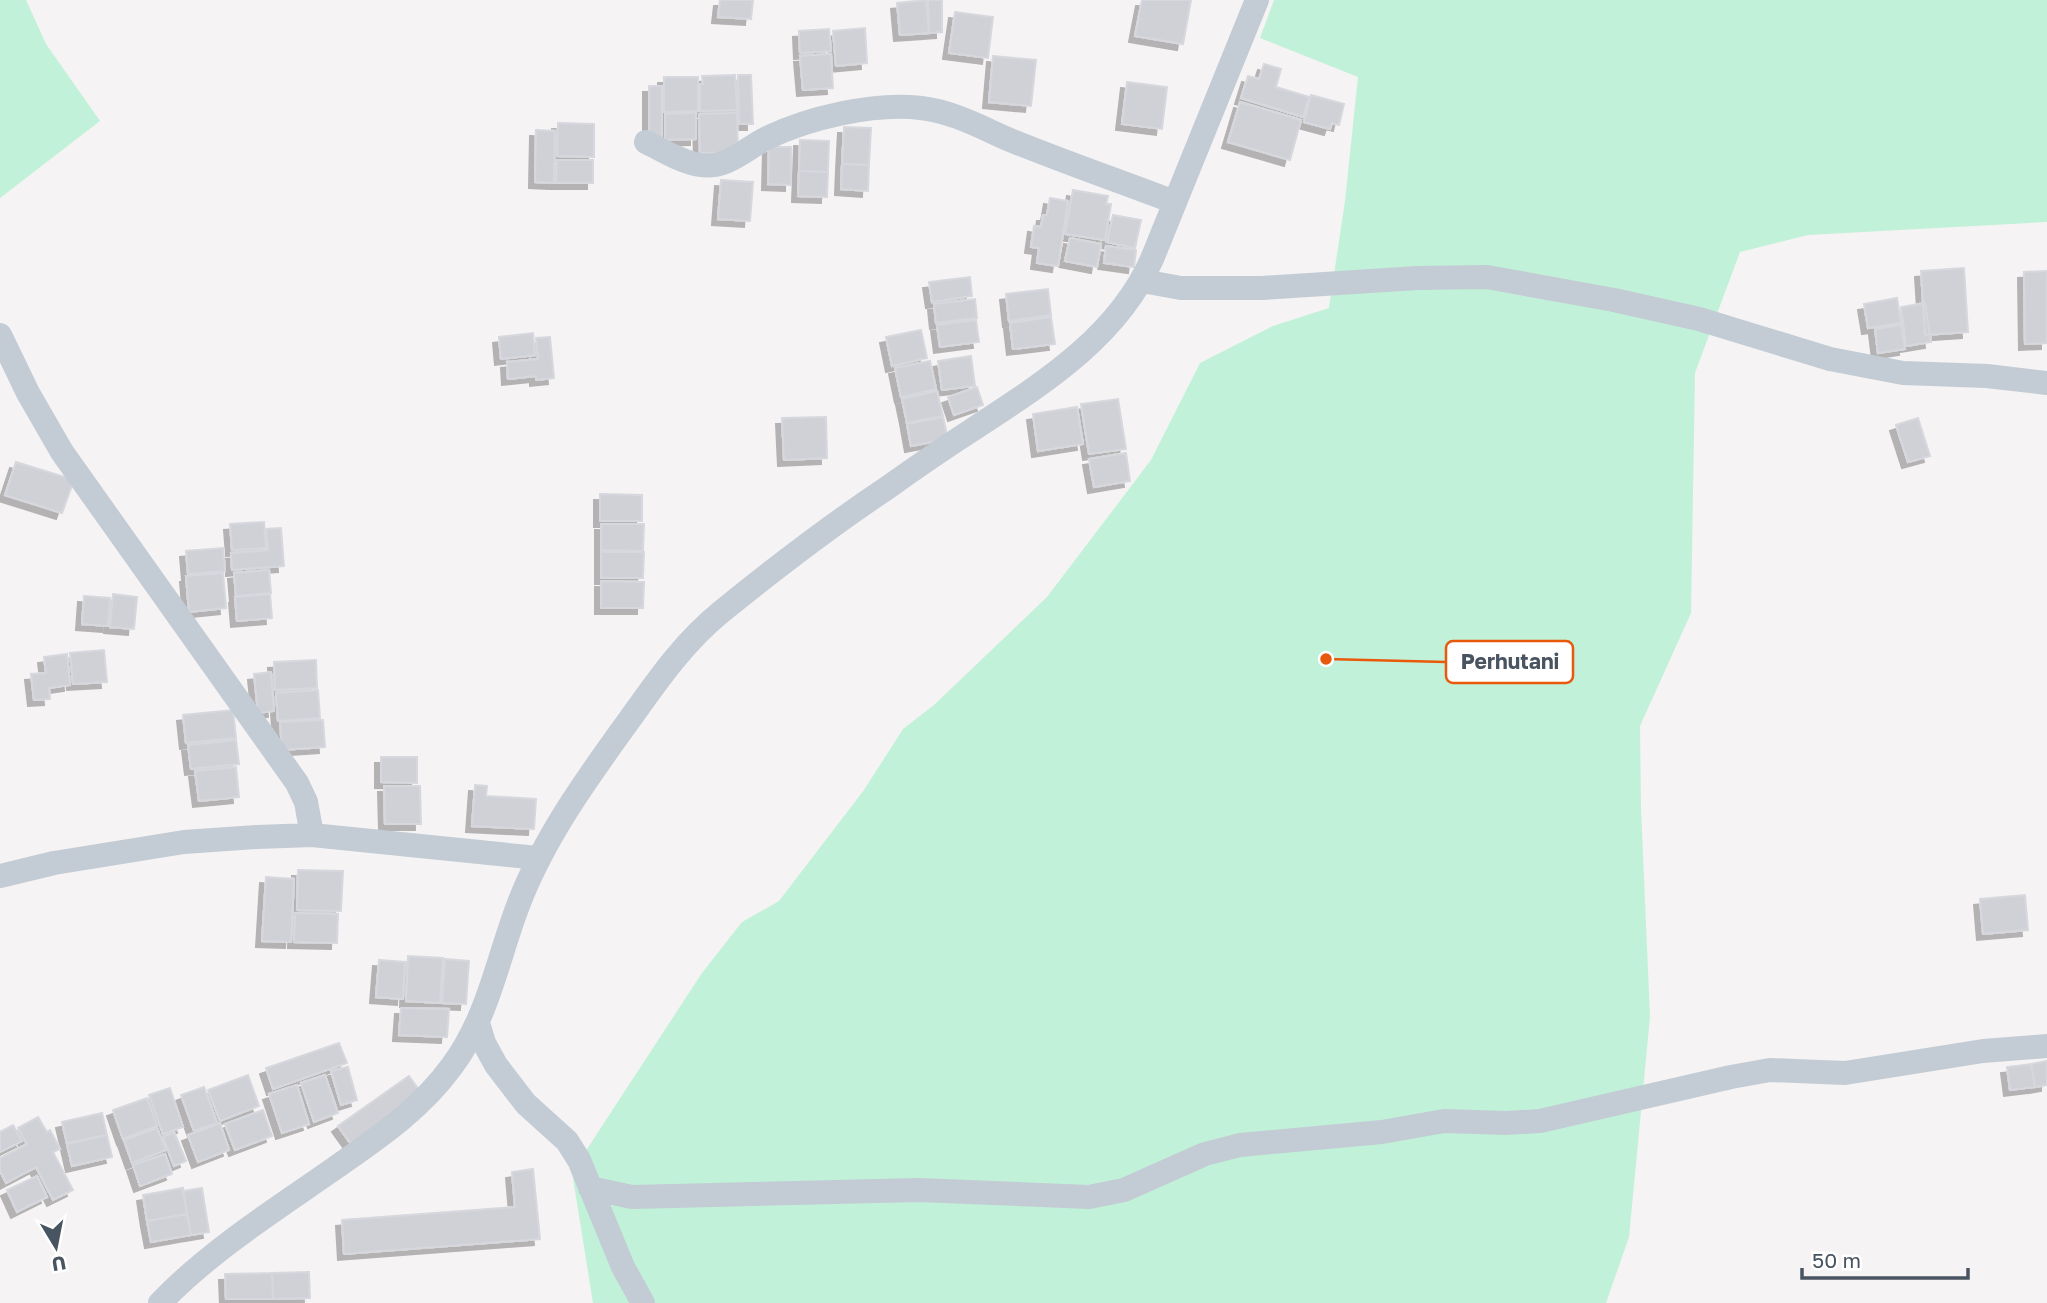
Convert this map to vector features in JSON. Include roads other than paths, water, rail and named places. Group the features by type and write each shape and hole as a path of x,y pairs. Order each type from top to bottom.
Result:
{"street":[{"path":"160,1303 186,1276 397,1125 453,1066 478,1023 518,906 538,858 594,769 685,646 718,614 867,501 1040,386 1100,335 1128,303 1142,281 1257,0"},
{"path":"646,142 701,165 729,162 766,138 808,122 868,108 920,107 959,116 1010,140 1174,202"},
{"path":"1142,281 1181,288 1262,288 1417,278 1487,277 1614,300 1699,319 1830,359 1866,366 1903,373 1987,376 2047,383"},
{"path":"0,335 28,393 62,452 297,783 306,802 312,835"},
{"path":"0,876 54,863 184,842 312,835 538,858"},
{"path":"478,1023 484,1043 496,1065 526,1104 567,1141 579,1160 623,1267 643,1303"},
{"path":"590,1188 632,1197 919,1190 1089,1197 1124,1190 1205,1154 1240,1145 1382,1132 1444,1121 1540,1121 1731,1076 1770,1070 1845,1073 1983,1051 2047,1046"}],"place":[{"name":"Perhutani","path":"1326,659"}]}
